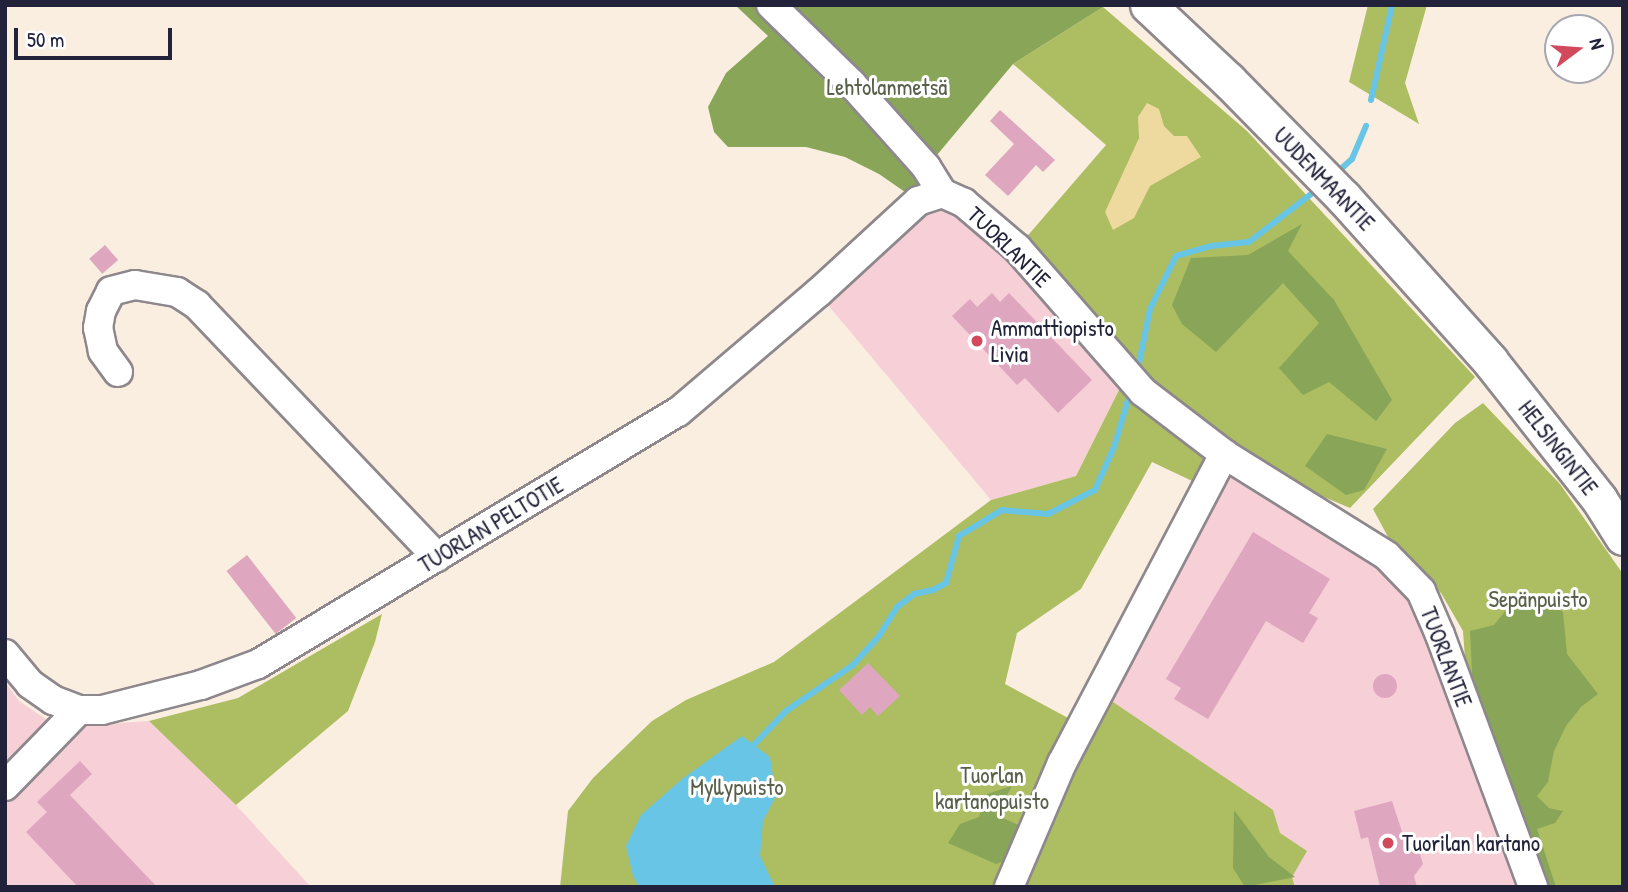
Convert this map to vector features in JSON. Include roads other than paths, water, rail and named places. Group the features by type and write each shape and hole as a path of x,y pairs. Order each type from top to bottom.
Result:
{"main road":[{"name":"UUDENMAANTIE","path":"1148,5 1319,172 1490,361"},
{"name":"HELSINGINTIE","path":"1490,361 1575,468 1623,537"}],"street":[{"name":"TUORLANTIE","path":"771,5 851,83 926,167 942,193 964,203 1017,248 1135,383 1224,454 1387,556 1420,591 1440,635 1533,887"},
{"name":"TUORLAN PELTOTIE","path":"79,709 102,709 151,698 201,685 258,664 437,557 678,412 818,293 918,201 942,193"},
{"path":"118,372 103,351 98,328 101,311 111,291 135,285 177,292 197,305 437,557"},
{"path":"1009,887 1062,763 1224,454"},
{"path":"5,654 30,684 53,700 79,709 5,786"}],"water":[{"path":"742,736 770,757 776,796 763,821 760,856 775,887 639,887 633,876 626,846 641,815 682,779"}],"waterway":[{"path":"1371,100 1392,5"},
{"path":"1342,168 1352,159 1366,126"},
{"path":"1137,373 1150,309 1176,256 1211,246 1249,242 1311,194"},
{"path":"748,751 786,711 853,665 879,636 897,607 914,594 933,590 946,583 959,536 1002,510 1048,514 1095,490 1114,447 1131,390"}],"place":[{"name":"Ammattiopisto Livia","path":"977,341"},
{"name":"Tuorilan kartano","path":"1388,843"}],"park label":[{"name":"Lehtolanmetsä","path":"887,87"},
{"name":"Sepänpuisto","path":"1538,599"},
{"name":"Myllypuisto","path":"737,787"},
{"name":"Tuorlan kartanopuisto","path":"992,788"}]}
